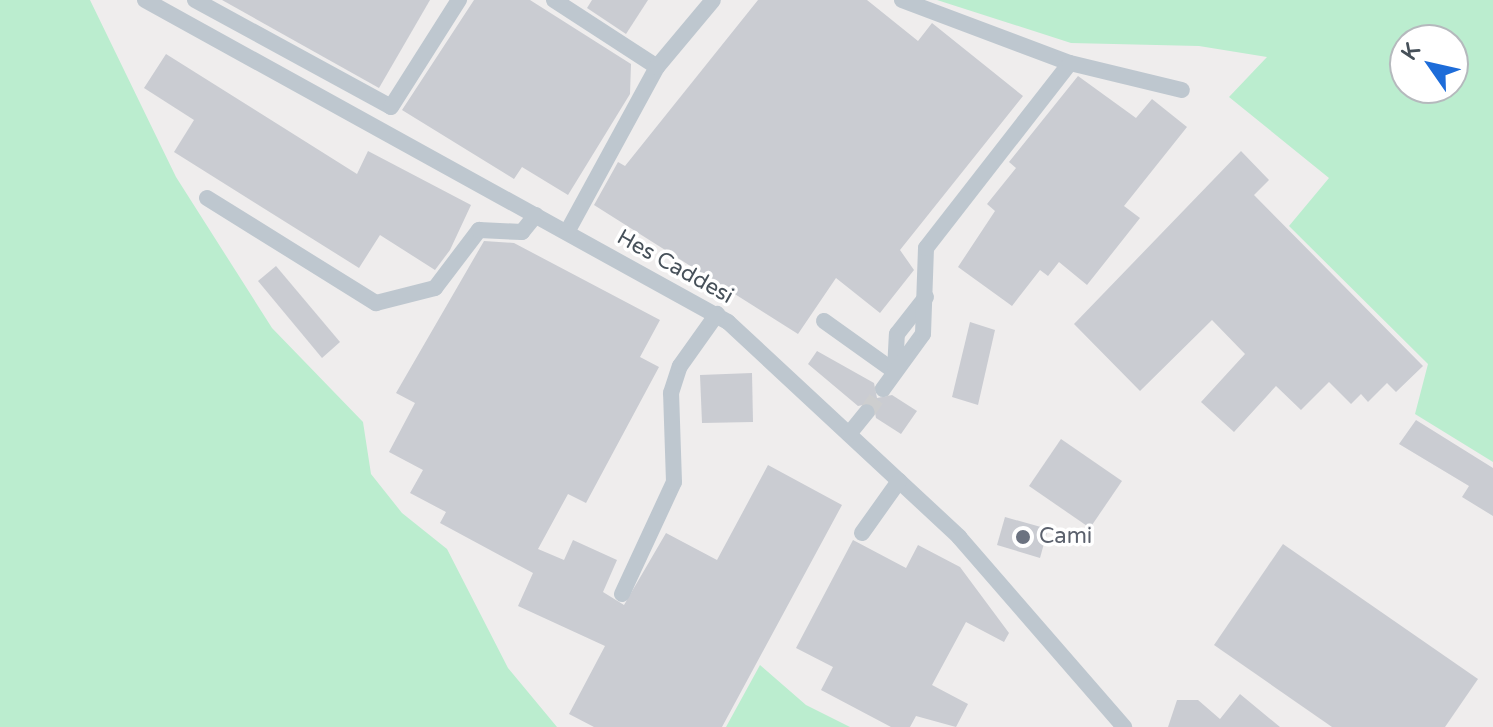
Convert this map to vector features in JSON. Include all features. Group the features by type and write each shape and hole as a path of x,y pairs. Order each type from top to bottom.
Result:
{"street":[{"name":"Hes Caddesi","path":"145,0 717,314 959,537 1124,727"},
{"path":"195,0 391,107 459,0"},
{"path":"554,0 657,67"},
{"path":"567,232 657,67 713,0"},
{"path":"902,0 1070,63 1182,90"},
{"path":"883,389 894,371 920,346 926,297 926,248 1070,63"},
{"path":"207,198 376,303 435,288 484,227 522,232 536,215"},
{"path":"894,371 897,334 926,297"},
{"path":"622,594 674,482 668,415 680,366 717,314"},
{"path":"824,321 894,371"},
{"path":"849,434 867,412"},
{"path":"862,533 899,481"}],"green space":[{"path":"0,0 90,0 176,177 272,328 363,422 371,474 402,513 447,549 508,668 557,727 0,727"},
{"path":"937,0 1493,0 1493,462 1415,414 1428,364 1289,226 1329,178 1229,97 1267,57 1199,46 1071,43"},
{"path":"760,665 806,705 850,727 726,727"}],"building":[{"path":"222,0 430,0 379,88"},
{"path":"474,0 530,0 631,64 630,94 568,195 522,167 514,179 402,110"},
{"path":"592,0 648,0 626,34 587,8"},
{"path":"758,0 867,0 918,41 932,23 1023,96 900,250 914,270 880,313 836,278 798,334 594,205 618,162 625,166"},
{"path":"166,54 357,174 368,151 471,205 450,250 435,270 380,235 359,268 174,152 194,120 144,88"},
{"path":"1078,76 1136,118 1152,99 1187,127 1124,206 1140,218 1087,285 1059,262 1048,276 1040,270 1012,306 958,267 995,211 987,204 1016,168 1009,162"},
{"path":"1241,151 1269,180 1254,195 1423,366 1396,392 1387,383 1368,402 1361,394 1351,404 1329,382 1301,410 1276,386 1234,432 1201,402 1245,354 1212,320 1140,391 1074,324"},
{"path":"484,241 514,243 660,320 640,357 659,367 586,503 568,494 538,549 564,560 573,540 617,560 603,592 624,605 666,533 717,560 768,465 842,505 722,727 594,727 569,714 605,646 518,606 533,573 440,523 446,512 410,493 423,470 389,452 415,403 396,393"},
{"path":"276,266 340,342 322,358 258,281"},
{"path":"970,322 995,330 978,405 952,397"},
{"path":"817,351 874,383 877,398 892,395 917,411 901,434 876,418 873,403 858,406 808,364"},
{"path":"752,373 753,422 702,423 700,375"},
{"path":"1416,420 1493,468 1493,516 1462,497 1469,486 1399,444"},
{"path":"1061,439 1122,481 1090,528 1029,486"},
{"name":"Cami","path":"1005,517 1048,529 1040,558 997,545"},
{"path":"853,540 906,568 918,545 960,567 1009,633 1004,642 966,622 932,685 968,704 956,727 916,716 910,727 891,727 821,690 833,667 796,648"},
{"path":"1283,544 1478,679 1445,727 1332,727 1214,645"},
{"path":"1240,694 1280,727 1168,727 1177,700 1198,700 1220,719"}],"tunnel":[{"path":"867,412 883,389"}],"place":[{"name":"Cami","path":"1023,537"}]}
